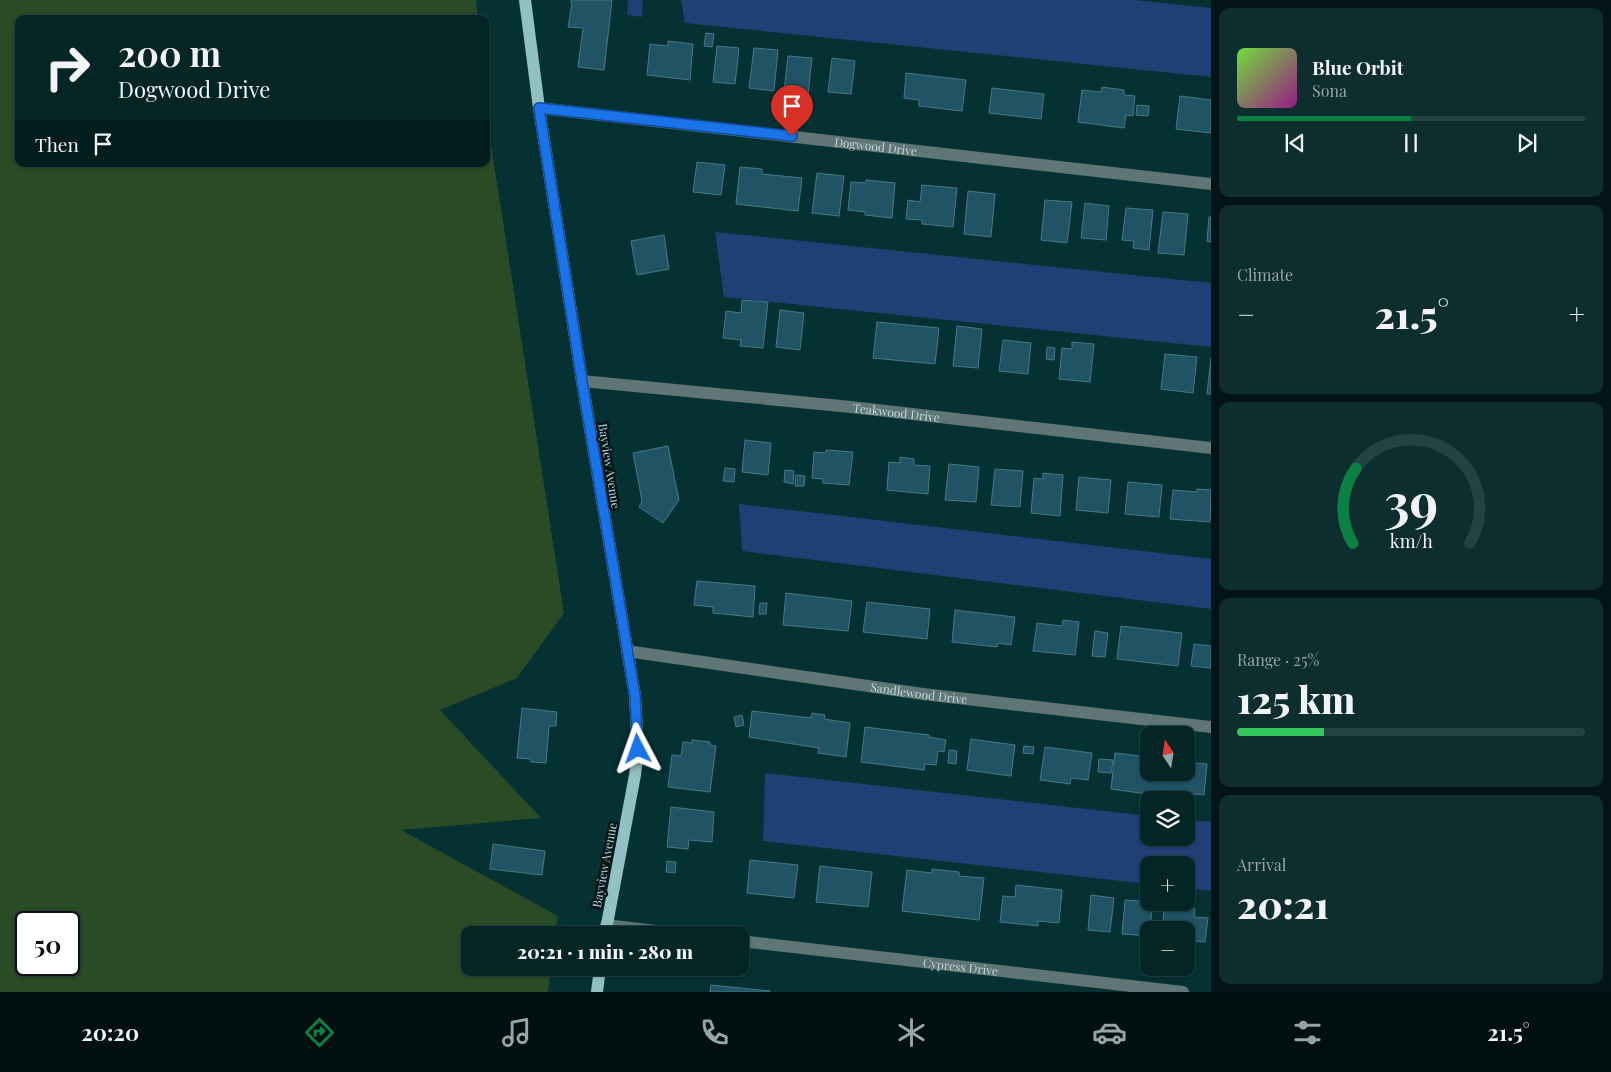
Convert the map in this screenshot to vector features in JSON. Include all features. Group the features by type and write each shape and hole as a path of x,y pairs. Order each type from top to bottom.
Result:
{"main road":[{"name":"Bayview Avenue","path":"525,0 539,108 582,381 635,696 638,749 635,775 606,926"},
{"path":"597,992 599,976"}],"street":[{"name":"Dogwood Drive","path":"539,108 1211,184"},
{"name":"Teakwood Drive","path":"582,381 851,407 1211,448"},
{"name":"Sandlewood Drive","path":"627,651 923,694 1211,726"},
{"name":"Cypress Drive","path":"749,942 1183,992"}],"green space":[{"path":"0,0 476,0 478,15 15,15 15,167 490,167 490,138 564,613 517,678 440,710 541,818 401,830 558,916 556,926 461,926 461,976 550,976 548,992 0,992"}],"water":[{"path":"628,0 643,0 642,17 627,15"},
{"path":"681,0 1134,0 1211,8 1211,77 685,23"},
{"path":"715,232 1211,283 1211,347 724,297"},
{"path":"739,504 1211,559 1211,609 742,551"},
{"path":"765,773 1140,815 1140,846 1195,846 1195,821 1211,822 1211,891 1195,889 1195,856 1140,856 1140,883 763,841"}],"building":[{"path":"571,0 612,0 604,70 578,67 583,28 568,27"},
{"path":"706,33 714,34 712,47 704,46"},
{"path":"668,41 693,44 690,80 647,75 650,44 668,46"},
{"path":"717,46 739,48 735,84 713,82"},
{"path":"754,48 778,50 774,91 749,88"},
{"path":"788,56 812,58 808,95 784,92"},
{"path":"832,58 855,61 851,94 828,92"},
{"path":"906,73 966,80 962,111 919,106 919,100 904,98"},
{"path":"1102,87 1124,90 1124,95 1135,96 1133,116 1126,115 1124,128 1078,122 1082,90 1101,92"},
{"path":"992,88 1044,94 1041,119 989,113"},
{"path":"1180,96 1211,100 1211,133 1176,129"},
{"path":"1137,105 1149,106 1148,116 1136,115"},
{"path":"697,162 725,165 721,195 693,192"},
{"path":"740,167 762,169 762,174 802,178 798,211 736,204"},
{"path":"817,173 844,176 839,216 812,213"},
{"path":"866,180 895,183 892,218 865,215 865,212 848,210 851,182 866,183"},
{"path":"922,185 957,188 953,227 922,224 922,220 906,219 908,200 920,202"},
{"path":"968,191 995,194 991,237 964,234"},
{"path":"1045,200 1072,202 1067,243 1041,240"},
{"path":"1085,203 1109,206 1106,240 1081,238"},
{"path":"1126,208 1153,210 1149,250 1133,248 1134,241 1122,240"},
{"path":"1163,212 1188,214 1184,255 1158,253"},
{"path":"1209,217 1211,217 1211,242 1207,241"},
{"path":"664,235 669,269 637,275 631,241"},
{"path":"742,300 768,302 763,348 740,346 741,340 723,338 726,311 741,313"},
{"path":"780,310 804,313 800,350 776,347"},
{"path":"877,322 939,328 935,364 873,358"},
{"path":"957,326 982,329 978,368 953,366"},
{"path":"1003,340 1031,343 1028,374 999,371"},
{"path":"1072,342 1094,344 1090,382 1059,379 1062,348 1072,349"},
{"path":"1047,347 1055,348 1054,360 1046,359"},
{"path":"1165,354 1197,357 1193,393 1161,389"},
{"path":"1211,358 1211,394 1207,394"},
{"path":"745,440 771,443 768,475 742,472"},
{"path":"668,446 679,500 663,523 639,507 642,501 633,453"},
{"path":"826,450 853,452 849,485 823,483 823,479 812,478 814,452 826,453"},
{"path":"900,457 914,459 914,465 930,466 928,494 887,490 889,462 900,463"},
{"path":"949,464 979,467 976,502 945,500"},
{"path":"725,468 735,469 734,482 723,481"},
{"path":"995,469 1023,471 1020,507 991,505"},
{"path":"785,470 794,471 793,484 784,482"},
{"path":"1043,473 1063,475 1060,516 1031,513 1034,478 1043,479"},
{"path":"796,475 805,476 804,486 795,486"},
{"path":"1079,477 1111,480 1108,513 1076,510"},
{"path":"1128,482 1162,485 1159,517 1125,514"},
{"path":"1197,489 1211,490 1210,522 1170,519 1173,490 1197,492"},
{"path":"697,581 755,586 753,617 713,613 713,607 694,605"},
{"path":"786,593 852,601 848,631 783,625"},
{"path":"867,602 930,609 927,639 863,632"},
{"path":"760,603 767,603 766,614 759,614"},
{"path":"955,610 1015,617 1011,645 998,643 997,647 952,642"},
{"path":"1063,620 1079,622 1075,655 1033,651 1037,623 1062,626"},
{"path":"1121,626 1182,633 1178,666 1117,659"},
{"path":"1095,631 1108,633 1105,657 1092,656"},
{"path":"1194,644 1211,646 1211,668 1191,666"},
{"path":"522,708 557,712 556,726 549,726 546,763 531,762 531,759 517,758"},
{"path":"752,711 811,718 812,713 825,715 824,719 850,723 846,757 818,753 819,748 749,737"},
{"path":"742,715 744,725 736,727 734,717"},
{"path":"865,727 929,735 929,737 946,740 944,752 938,751 936,765 925,764 924,770 861,762"},
{"path":"971,739 1015,745 1011,776 967,770"},
{"path":"692,740 710,742 710,745 716,746 710,792 668,787 672,755 681,756 683,742 692,743"},
{"path":"1024,746 1034,747 1033,754 1023,753"},
{"path":"1045,747 1092,753 1088,780 1071,778 1070,784 1040,780"},
{"path":"949,750 957,751 956,764 948,763"},
{"path":"1115,753 1140,756 1140,781 1195,781 1195,763 1207,764 1204,795 1195,794 1195,791 1162,790 1140,791 1140,793 1111,789"},
{"path":"1099,759 1113,760 1111,773 1098,772"},
{"path":"671,807 714,812 712,842 689,840 688,849 667,847"},
{"path":"493,844 545,851 542,875 490,869"},
{"path":"750,860 798,865 794,898 747,893"},
{"path":"667,861 676,862 675,873 666,872"},
{"path":"820,866 872,872 868,907 816,902"},
{"path":"932,869 959,872 959,876 984,878 979,920 902,911 907,870 932,873"},
{"path":"1016,885 1062,890 1059,923 1038,921 1038,926 1000,922 1003,896 1015,897"},
{"path":"1091,895 1114,898 1110,932 1088,930"},
{"path":"1125,900 1140,901 1140,911 1152,911 1151,921 1140,921 1140,935 1122,934"},
{"path":"1164,911 1195,911 1194,917 1208,918 1205,942 1195,941 1195,921 1163,921"},
{"path":"711,985 770,991 770,992 710,992"}],"route":[{"path":"638,749 635,696 582,381 539,108 792,136"}]}
